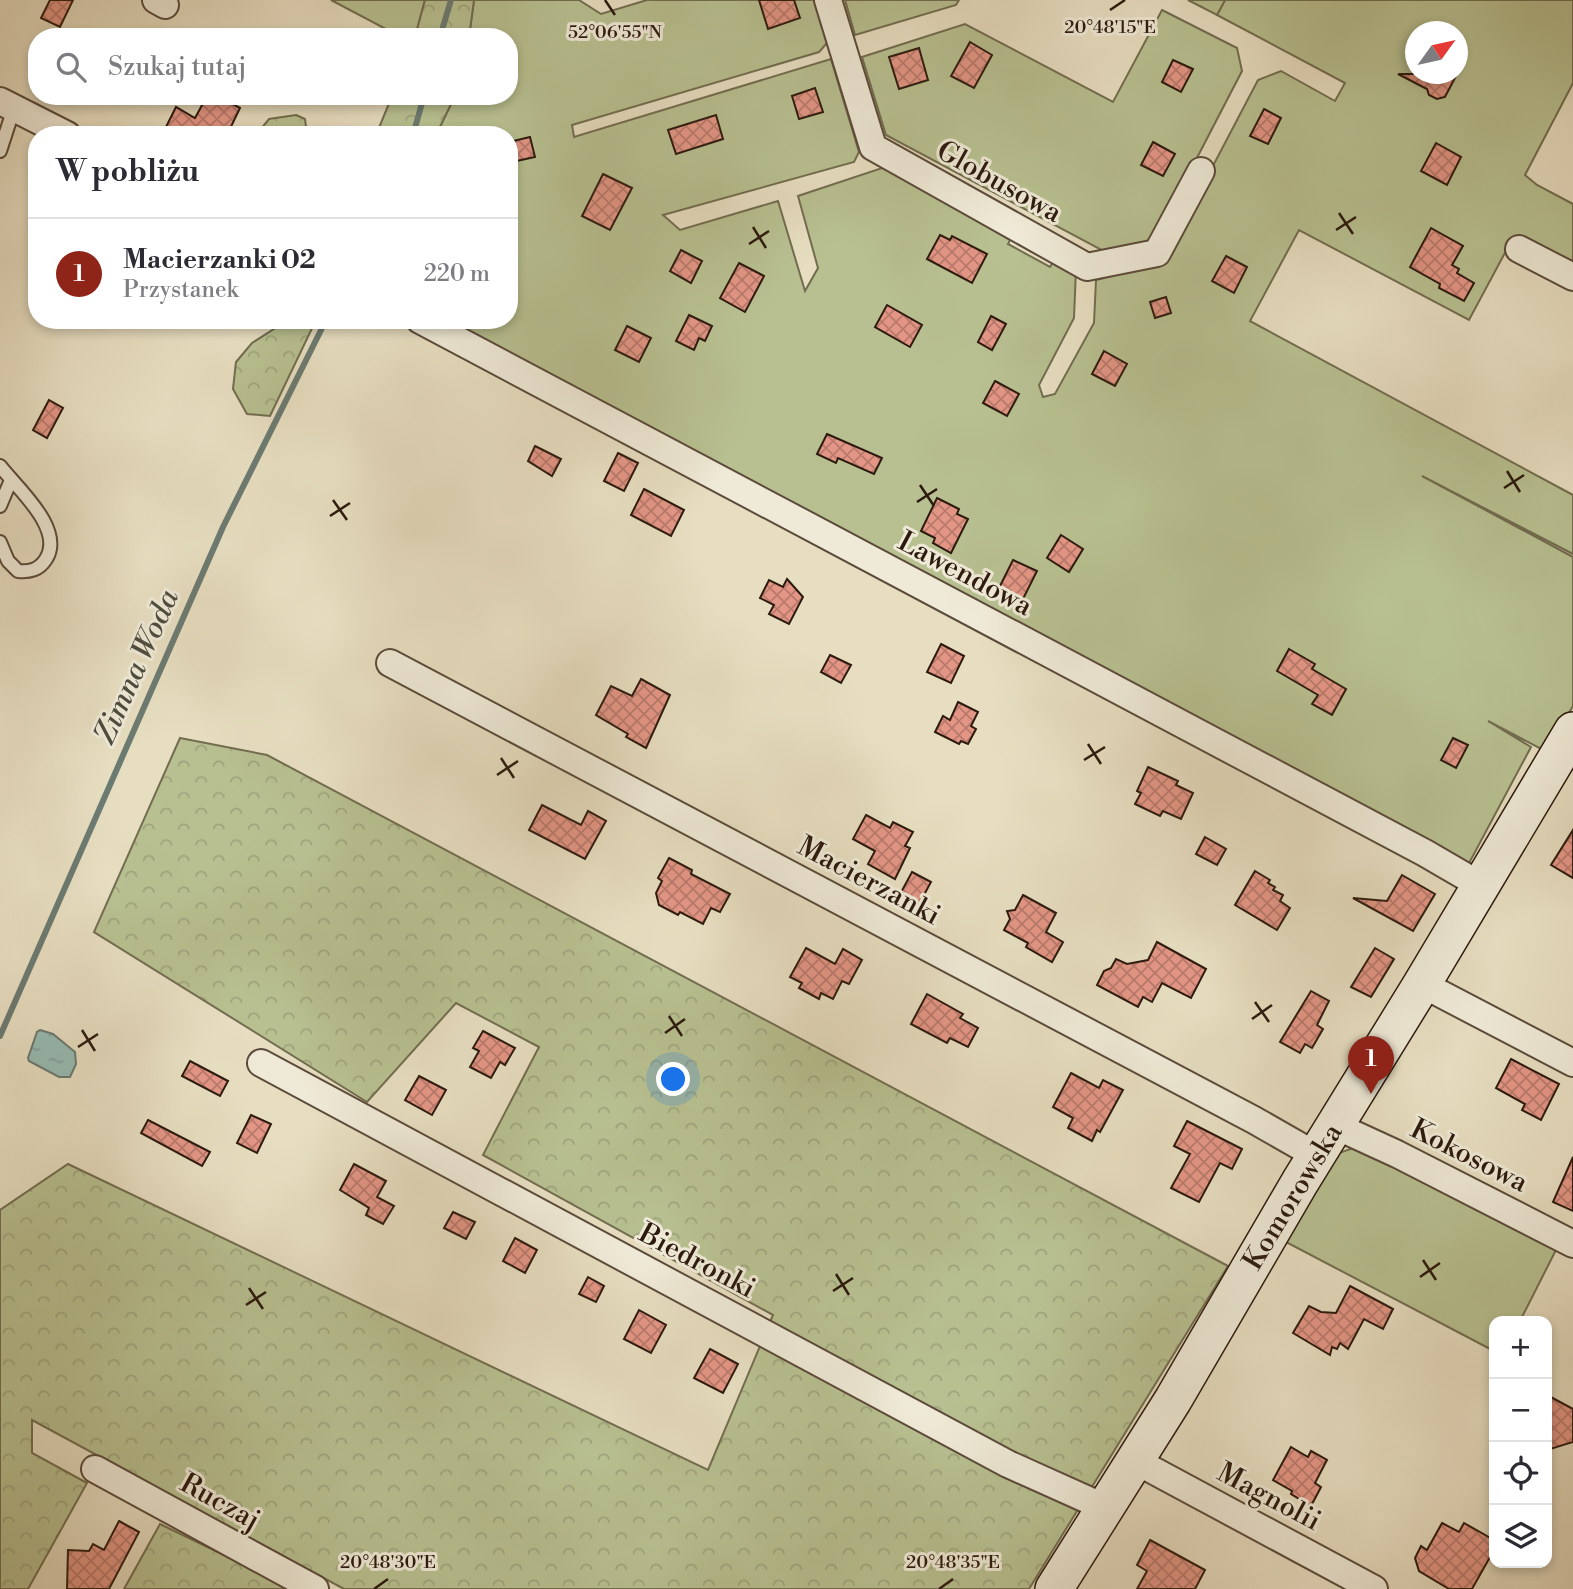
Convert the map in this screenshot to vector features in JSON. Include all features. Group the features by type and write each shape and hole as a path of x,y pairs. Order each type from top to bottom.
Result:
{"street":[{"name":"Globusowa","path":"828,0 873,147 1087,267 1157,253 1201,171"},
{"path":"7,105 49,126"},
{"path":"1518,249 1573,277"},
{"name":"Lawendowa","path":"437,329 1425,853 1480,885"},
{"name":"Macierzanki","path":"390,663 1254,1120 1326,1141"},
{"name":"Komorowska","path":"1054,1589 1173,1400 1300,1182 1573,731"},
{"path":"1422,984 1573,1063"},
{"name":"Biedronki","path":"261,1063 1008,1464 1105,1508"},
{"name":"Kokosowa","path":"1326,1141 1396,1154 1573,1244"},
{"name":"Magnolii","path":"1134,1460 1374,1589"},
{"name":"Ruczaj","path":"95,1469 315,1589"}],"lane":[{"path":"0,151 7,105"},
{"path":"0,466 40,514 51,537 51,551 36,569 18,571 8,561 0,542"},
{"path":"0,506 11,480"}],"green space":[{"path":"331,0 425,0 417,28 384,28"},
{"path":"425,0 474,0 470,28 417,28"},
{"path":"474,0 579,0 601,14 647,0 814,0 827,43 819,52 572,125 574,137 831,59 859,152 854,162 663,215 680,230 778,201 805,291 818,268 798,196 885,167 1010,240 1008,244 1050,267 1055,259 1076,269 1074,318 1039,385 1043,397 1055,394 1094,323 1096,280 1162,263 1258,80 1281,71 1335,101 1345,83 1217,15 1225,0 1573,0 1573,83 1525,175 1537,185 1573,204 1573,266 1514,236 1469,320 1299,230 1250,321 1573,495 1573,554 1422,476 1573,557 1573,706 1545,751 1488,721 1531,747 1467,867 453,329 518,329 518,126 440,126 451,105 518,105 518,28 470,28"},
{"path":"845,0 959,0 956,5 855,35"},
{"path":"1188,0 1225,0 1217,15"},
{"path":"1162,10 1237,48 1242,71 1159,231 1137,249 1109,254 886,135 862,57 965,24 1113,102"},
{"path":"388,105 451,105 440,126 380,126"},
{"path":"296,115 305,119 306,126 263,126 269,119"},
{"path":"274,329 312,329 270,416 247,414 233,389 236,362 252,343"},
{"path":"180,738 267,755 1228,1266 1029,1589 344,1589 32,1420 32,1453 87,1483 28,1589 0,1589 0,1210 68,1164 708,1470 773,1315 483,1155 539,1047 456,1003 367,1102 94,932"},
{"path":"1359,1146 1557,1248 1523,1316 1489,1316 1489,1348 1286,1242 1336,1154"},
{"path":"160,1524 294,1589 124,1589"}],"water":[{"path":"40,1030 53,1034 75,1052 76,1064 70,1077 59,1077 29,1061 37,1032"}],"building":[{"path":"50,0 73,0 60,27 41,18"},
{"path":"759,0 794,0 800,18 768,29"},
{"path":"970,42 992,55 974,88 951,76"},
{"path":"919,48 928,80 899,89 889,57"},
{"path":"1173,60 1193,69 1181,92 1162,82"},
{"path":"1417,84 1452,84 1445,97 1437,99 1429,95 1427,89"},
{"path":"815,88 823,112 799,119 792,96"},
{"path":"202,105 234,105 240,108 231,126 166,126 176,107 195,118"},
{"path":"1264,109 1281,118 1268,144 1250,136"},
{"path":"716,115 723,139 676,154 668,130"},
{"path":"530,137 535,157 518,161 518,140"},
{"path":"1153,142 1175,154 1163,176 1141,165"},
{"path":"1436,143 1461,157 1447,185 1421,171"},
{"path":"603,174 632,188 610,230 582,216"},
{"path":"1431,228 1463,246 1452,265 1459,269 1457,273 1474,283 1464,301 1439,288 1440,284 1410,267"},
{"path":"940,235 950,240 952,236 987,254 972,283 927,259"},
{"path":"681,250 702,261 691,283 670,271"},
{"path":"1226,256 1247,267 1234,293 1212,281"},
{"path":"739,263 764,276 745,312 720,298"},
{"path":"1166,297 1171,313 1155,318 1150,302"},
{"path":"887,305 922,325 910,347 875,327"},
{"path":"689,315 712,326 705,341 699,338 694,350 676,341"},
{"path":"991,316 1006,324 992,350 978,342"},
{"path":"627,326 651,338 639,362 615,350"},
{"path":"1104,351 1127,364 1115,386 1092,374"},
{"path":"995,381 1019,394 1007,416 983,403"},
{"path":"49,400 63,408 47,438 33,430"},
{"path":"827,434 882,458 874,474 838,458 836,463 817,454"},
{"path":"535,446 561,459 552,476 528,461"},
{"path":"618,453 638,463 624,491 604,481"},
{"path":"644,489 684,510 671,536 631,515"},
{"path":"937,498 959,509 957,514 968,519 951,553 933,543 935,538 921,531"},
{"path":"1061,535 1083,549 1069,572 1047,558"},
{"path":"1013,560 1037,571 1023,599 999,588"},
{"path":"787,579 803,597 789,624 769,614 774,605 760,598 769,580 783,587"},
{"path":"941,644 964,656 951,683 927,672"},
{"path":"1289,649 1315,664 1312,669 1346,689 1332,715 1312,704 1318,695 1277,671"},
{"path":"830,655 851,665 841,683 821,672"},
{"path":"641,679 670,695 646,748 596,715 611,686 632,696"},
{"path":"958,702 978,712 971,726 976,729 968,744 961,741 959,744 935,732 943,716 950,720"},
{"path":"1453,738 1468,745 1456,768 1441,760"},
{"path":"1148,767 1178,781 1176,785 1193,793 1181,819 1163,811 1160,816 1135,804 1141,793 1137,791"},
{"path":"542,805 581,825 588,811 606,821 585,859 529,830"},
{"path":"866,815 890,828 893,822 913,832 905,846 910,848 895,879 868,864 875,851 853,839"},
{"path":"1573,830 1573,878 1551,865"},
{"path":"1205,837 1226,849 1217,865 1196,854"},
{"path":"669,858 692,870 691,874 730,894 720,912 711,908 703,924 659,905 656,893 662,881 658,878"},
{"path":"1255,871 1270,880 1268,883 1275,887 1273,890 1283,895 1280,901 1290,908 1277,930 1235,905"},
{"path":"912,872 931,882 918,906 899,896"},
{"path":"1402,875 1435,894 1413,931 1353,898 1387,901"},
{"path":"1023,895 1056,913 1046,932 1063,942 1052,962 1026,947 1028,943 1004,930 1010,919 1007,911 1015,910"},
{"path":"1157,942 1206,969 1191,998 1162,983 1152,1002 1143,997 1138,1007 1097,985 1104,971 1111,968 1116,959 1127,964 1148,960"},
{"path":"806,948 835,964 843,949 862,960 849,984 842,981 833,999 821,993 819,999 799,988 802,983 790,977"},
{"path":"1375,948 1394,959 1371,997 1351,987"},
{"path":"1311,991 1329,1001 1317,1025 1323,1029 1312,1048 1305,1044 1300,1053 1280,1042"},
{"path":"927,994 963,1014 960,1018 978,1028 968,1047 950,1038 947,1043 911,1024"},
{"path":"483,1031 515,1048 505,1065 500,1062 491,1078 470,1067 479,1051 473,1048"},
{"path":"1511,1059 1559,1084 1541,1120 1522,1110 1525,1104 1496,1088"},
{"path":"190,1061 228,1081 220,1096 182,1076"},
{"path":"1071,1073 1099,1088 1103,1080 1123,1090 1100,1132 1097,1130 1092,1141 1068,1128 1073,1118 1053,1107"},
{"path":"419,1076 446,1090 432,1115 405,1100"},
{"path":"251,1115 271,1124 257,1153 237,1143"},
{"path":"148,1120 210,1152 202,1166 141,1133"},
{"path":"1187,1121 1242,1149 1232,1169 1220,1163 1199,1202 1171,1188 1190,1154 1174,1146"},
{"path":"1573,1157 1573,1211 1553,1202"},
{"path":"354,1164 386,1181 377,1197 394,1206 383,1224 366,1215 369,1208 340,1190"},
{"path":"453,1212 475,1222 466,1239 444,1228"},
{"path":"515,1238 537,1250 525,1273 503,1261"},
{"path":"588,1277 604,1286 596,1302 579,1294"},
{"path":"1350,1286 1393,1309 1383,1329 1364,1319 1348,1349 1340,1343 1337,1349 1332,1347 1330,1355 1293,1333 1309,1306 1321,1312 1336,1313"},
{"path":"639,1310 666,1325 651,1353 624,1339"},
{"path":"710,1349 738,1364 723,1393 694,1378"},
{"path":"1552,1398 1573,1409 1573,1442 1552,1448"},
{"path":"1291,1447 1308,1457 1311,1451 1327,1460 1315,1483 1321,1487 1311,1506 1273,1480"},
{"path":"119,1521 139,1532 109,1589 67,1589 68,1550 89,1551 93,1544 104,1550"},
{"path":"1442,1523 1459,1532 1464,1523 1489,1537 1489,1559 1472,1589 1449,1589 1419,1571 1415,1558 1421,1546 1427,1550"},
{"path":"1150,1540 1205,1570 1195,1589 1137,1589 1147,1571 1137,1565"}],"waterway":[{"name":"Zimna Woda","path":"443,28 451,0"},
{"name":"Zimna Woda","path":"416,126 421,105"},
{"name":"Zimna Woda","path":"0,1036 223,527 322,329"}],"place":[{"name":"Macierzanki 02","path":"1371,1094"}]}
